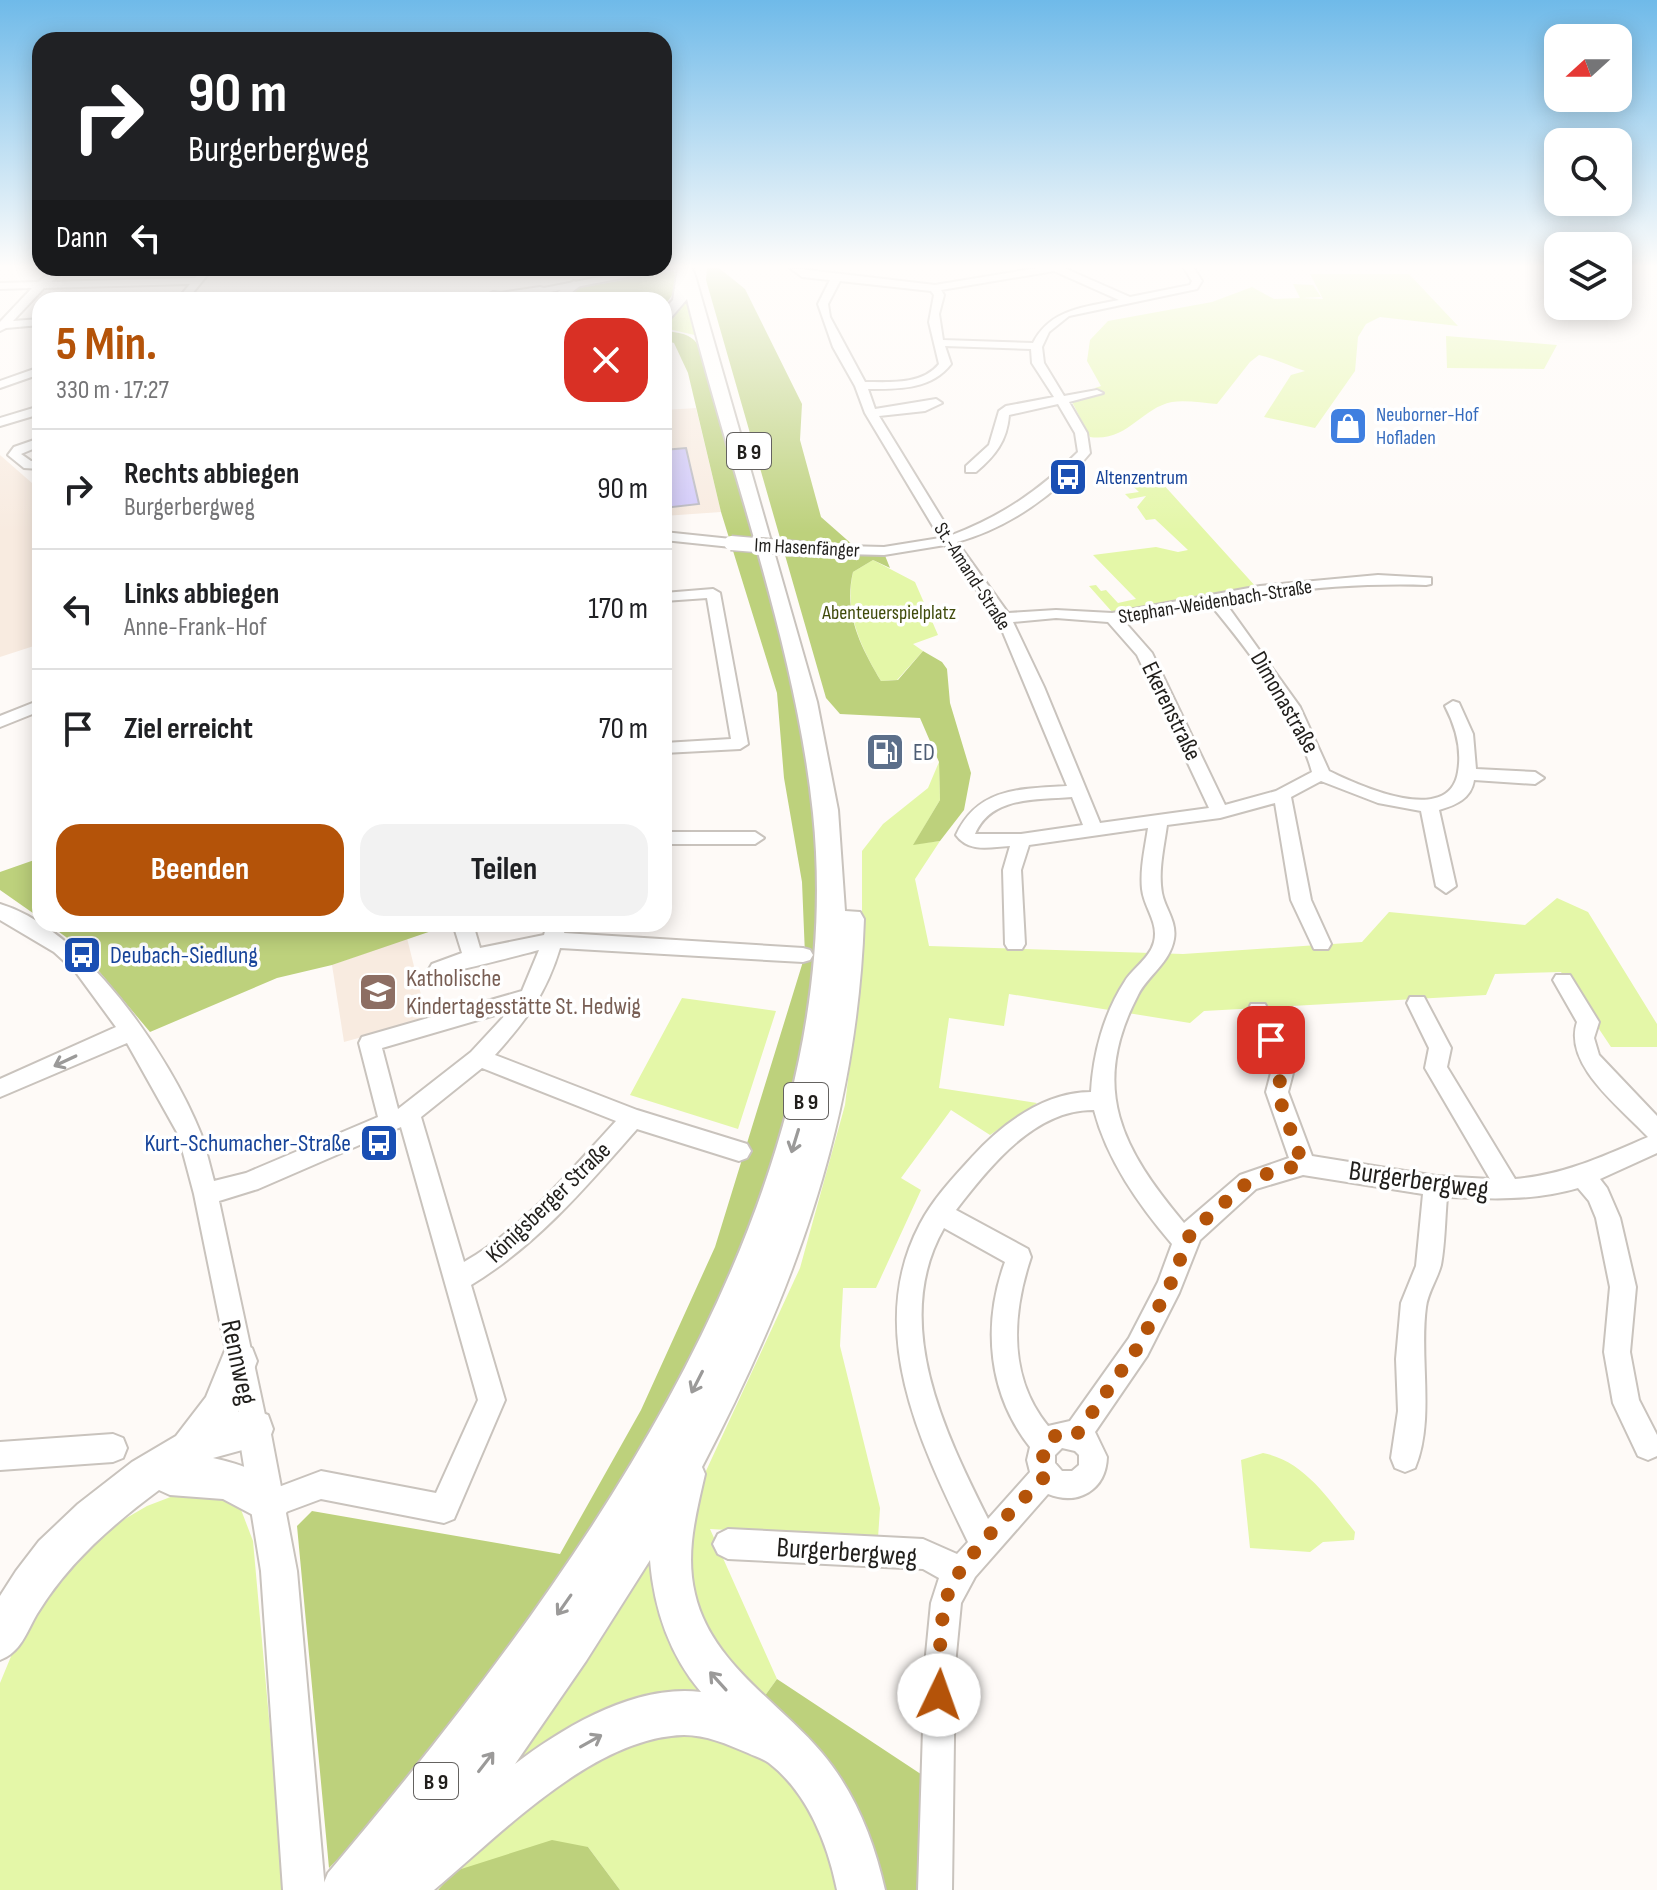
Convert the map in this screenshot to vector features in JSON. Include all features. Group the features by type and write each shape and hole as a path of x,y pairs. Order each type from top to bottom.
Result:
{"highway":[{"name":"B 9","path":"375,1882 520,1720 595,1611 692,1446 742,1347 803,1190 836,1063 847,983 850,914 837,782 811,660 708,356"},
{"name":"B 9","path":"375,1882 431,1787 572,1594 665,1443 719,1338 776,1203 816,1057 827,990 831,915 821,785 795,661 708,356"},
{"path":"179,1462 220,1410 239,1361"},
{"path":"0,1639 23,1597 54,1556 112,1502 224,1434 254,1429"},
{"path":"692,1446 671,1538 672,1581 677,1609 692,1643 711,1674 794,1755 811,1776 840,1821 861,1890"},
{"path":"179,1462 249,1488 270,1504"},
{"path":"336,1890 375,1882 597,1738 625,1724 682,1713 709,1716 736,1725 794,1755"}],"main road":[{"name":"Rennweg","path":"254,1429 270,1504 280,1586 304,1890"}],"street":[{"name":"St.-Amand-Straße","path":"845,356 871,413 949,541 1004,618 1036,687 1093,828"},
{"path":"861,386 923,380 940,373 945,364 943,356"},
{"path":"1037,356 1038,369 1048,386 1063,399"},
{"path":"0,385 32,373"},
{"path":"971,469 990,454 1002,435 1003,414 1010,409 1097,393"},
{"name":"Im Hasenfänger","path":"672,537 858,552 949,541 1016,513 1049,489 1084,453 1081,427 1063,399"},
{"path":"871,413 929,410"},
{"path":"0,422 32,412"},
{"path":"32,445 14,453 32,465"},
{"name":"Stephan-Weidenbach-Straße","path":"1004,618 1056,614 1112,618 1260,590 1378,579 1426,581"},
{"path":"672,596 713,593 740,744 672,748"},
{"name":"Dimonastraße","path":"1078,791 1009,798 989,804 969,820 965,835 967,839 1021,840 1220,812 1282,795 1321,774 1317,752 1252,645 1214,599"},
{"name":"Ekerenstraße","path":"1112,618 1144,653 1220,812"},
{"path":"1321,774 1350,790 1391,802 1445,804 1460,797 1469,774 1466,729 1453,706"},
{"path":"0,722 32,708"},
{"path":"1469,774 1535,778"},
{"path":"1282,795 1301,900 1321,944"},
{"path":"1429,805 1446,886"},
{"path":"1158,822 1152,891 1166,924 1157,958 1131,987 1115,1030 1104,1069 1103,1101 1111,1132 1164,1217 1186,1242"},
{"path":"672,838 755,838"},
{"path":"1015,944 1012,870 1021,840"},
{"name":"Rennweg","path":"0,911 32,931"},
{"name":"Rennweg","path":"34,932 82,966 159,1075 189,1134 206,1194 254,1429"},
{"path":"465,932 473,957"},
{"path":"206,1194 250,1182 400,1119 479,1058 530,997 539,982 555,932"},
{"path":"439,969 555,932 803,955"},
{"path":"1563,980 1588,1022 1583,1038 1589,1059 1657,1131"},
{"path":"400,1119 370,1043 530,997"},
{"path":"1417,1003 1440,1048 1436,1068 1509,1190"},
{"path":"1258,1010 1283,1069 1277,1092 1303,1165"},
{"path":"0,1088 129,1030"},
{"name":"Königsberger Straße","path":"479,1058 633,1118 739,1151"},
{"path":"984,1543 936,1446 919,1398 911,1354 910,1314 915,1271 925,1240 941,1214 993,1150 1020,1128 1073,1102 1103,1101"},
{"name":"Königsberger Straße","path":"457,1280 499,1255 569,1189 633,1118"},
{"name":"Königsberger Straße","path":"270,1504 321,1485 444,1509 492,1400 457,1280 400,1119"},
{"name":"Burgerbergweg","path":"1075,1437 1138,1347 1170,1285 1191,1232 1248,1182 1274,1171 1303,1165 1436,1186 1509,1190 1546,1187 1582,1176 1657,1143"},
{"path":"1582,1176 1599,1195 1608,1218 1623,1287 1617,1352 1626,1403 1648,1446"},
{"path":"1405,1458 1412,1411 1409,1359 1414,1303 1428,1266 1436,1186"},
{"path":"935,1890 940,1665 946,1603 959,1576 1046,1459 1055,1436 1075,1437 1083,1441 1093,1464 1088,1479 1074,1487 1064,1486 1046,1459 1023,1415 1004,1351 1005,1298 1019,1257 941,1214"},
{"path":"0,1456 113,1448"},
{"name":"Burgerbergweg","path":"728,1544 923,1554 941,1560 959,1576"}],"shaded area":[{"path":"696,408 721,512 672,515 672,410"},
{"path":"0,455 32,483 32,647 0,657"},
{"name":"Katholische Kindertagesstätte St. Hedwig","path":"407,938 427,1019 344,1042 332,965"}],"green space":[{"path":"680,356 703,356 728,437 796,691 820,842 818,987 776,1167 699,1360 553,1601 359,1838 329,1868 297,1526 312,1511 560,1554 641,1410 715,1247 805,955 802,882 784,778 777,693 721,512 688,373"},
{"path":"728,356 778,356 802,404 800,440 821,517 863,554 884,553 890,568 873,560 853,572 850,602 856,629 881,681 898,680 923,651 942,662 947,669 950,703 971,773 964,810 940,841 913,845 940,800 939,762 920,718 840,714 826,698"},
{"path":"1088,356 1257,356 1217,404 1189,401 1161,405 1124,430 1103,437 1090,437 1071,400 1101,395 1095,388 1101,386 1087,361"},
{"path":"1264,356 1356,356 1355,371 1315,428 1264,417 1291,375 1305,371"},
{"path":"1447,356 1551,356 1544,369 1447,368"},
{"path":"1149,471 1257,588 1113,613 1089,586 1096,585 1101,591 1106,590 1118,603 1136,599 1093,555 1156,547 1178,552 1188,550 1155,519 1146,520 1137,507 1146,496 1130,499 1125,494 1139,492 1125,479"},
{"name":"Abenteuerspielplatz","path":"873,560 915,582 938,635 913,644 923,651 897,680 881,681 861,642 853,616 853,572"},
{"path":"939,762 940,800 914,844 940,841 915,879 929,946 1183,954 1362,942 1389,912 1525,925 1557,898 1588,912 1657,1024 1657,1047 1611,1047 1561,972 1495,974 1486,995 1204,1011 1190,1023 1009,994 1004,1026 949,1018 939,1088 1037,1103 990,1135 951,1110 901,1178 921,1190 876,1288 843,1288 840,1346 880,1508 878,1538 710,1529 777,1679 759,1704 718,1662 684,1591 699,1486 800,1268 845,1105 862,960 862,851 883,824 928,788"},
{"path":"32,861 32,912 0,890 0,872"},
{"path":"59,932 429,932 332,965 277,978 150,1032 77,945"},
{"path":"682,998 776,1011 738,1129 630,1095"},
{"path":"1263,1453 1278,1457 1304,1473 1355,1532 1354,1540 1323,1542 1310,1552 1250,1548 1241,1460"},
{"path":"181,1493 214,1493 240,1507 253,1541 284,1885 282,1890 0,1890 0,1683 17,1642 54,1580 111,1527 147,1506"},
{"path":"663,1537 713,1706 489,1803"},
{"path":"777,1679 948,1792 945,1890 876,1890 759,1704"},
{"path":"704,1728 763,1753 809,1798 846,1890 620,1890 588,1847 455,1871 554,1779 604,1746"},
{"path":"552,1840 588,1847 620,1890 438,1890 455,1871"}],"building":[{"path":"686,448 699,504 672,507 672,449"}],"place":[{"name":"Neuborner-Hof Hofladen","path":"1348,426"},
{"name":"Altenzentrum","path":"1068,477"},
{"name":"ED","path":"885,752"},
{"name":"Deubach-Siedlung","path":"82,955"},
{"name":"Katholische Kindertagesstätte St. Hedwig","path":"378,992"},
{"name":"Kurt-Schumacher-Straße","path":"379,1143"}],"route":[{"path":"939,1695 946,1603 950,1588 984,1543 1047,1474 1041,1453 1045,1444 1061,1434 1075,1437 1125,1368 1170,1285 1191,1232 1205,1223 1222,1203 1248,1182 1274,1171 1303,1165 1277,1092 1283,1069 1271,1040"}]}
